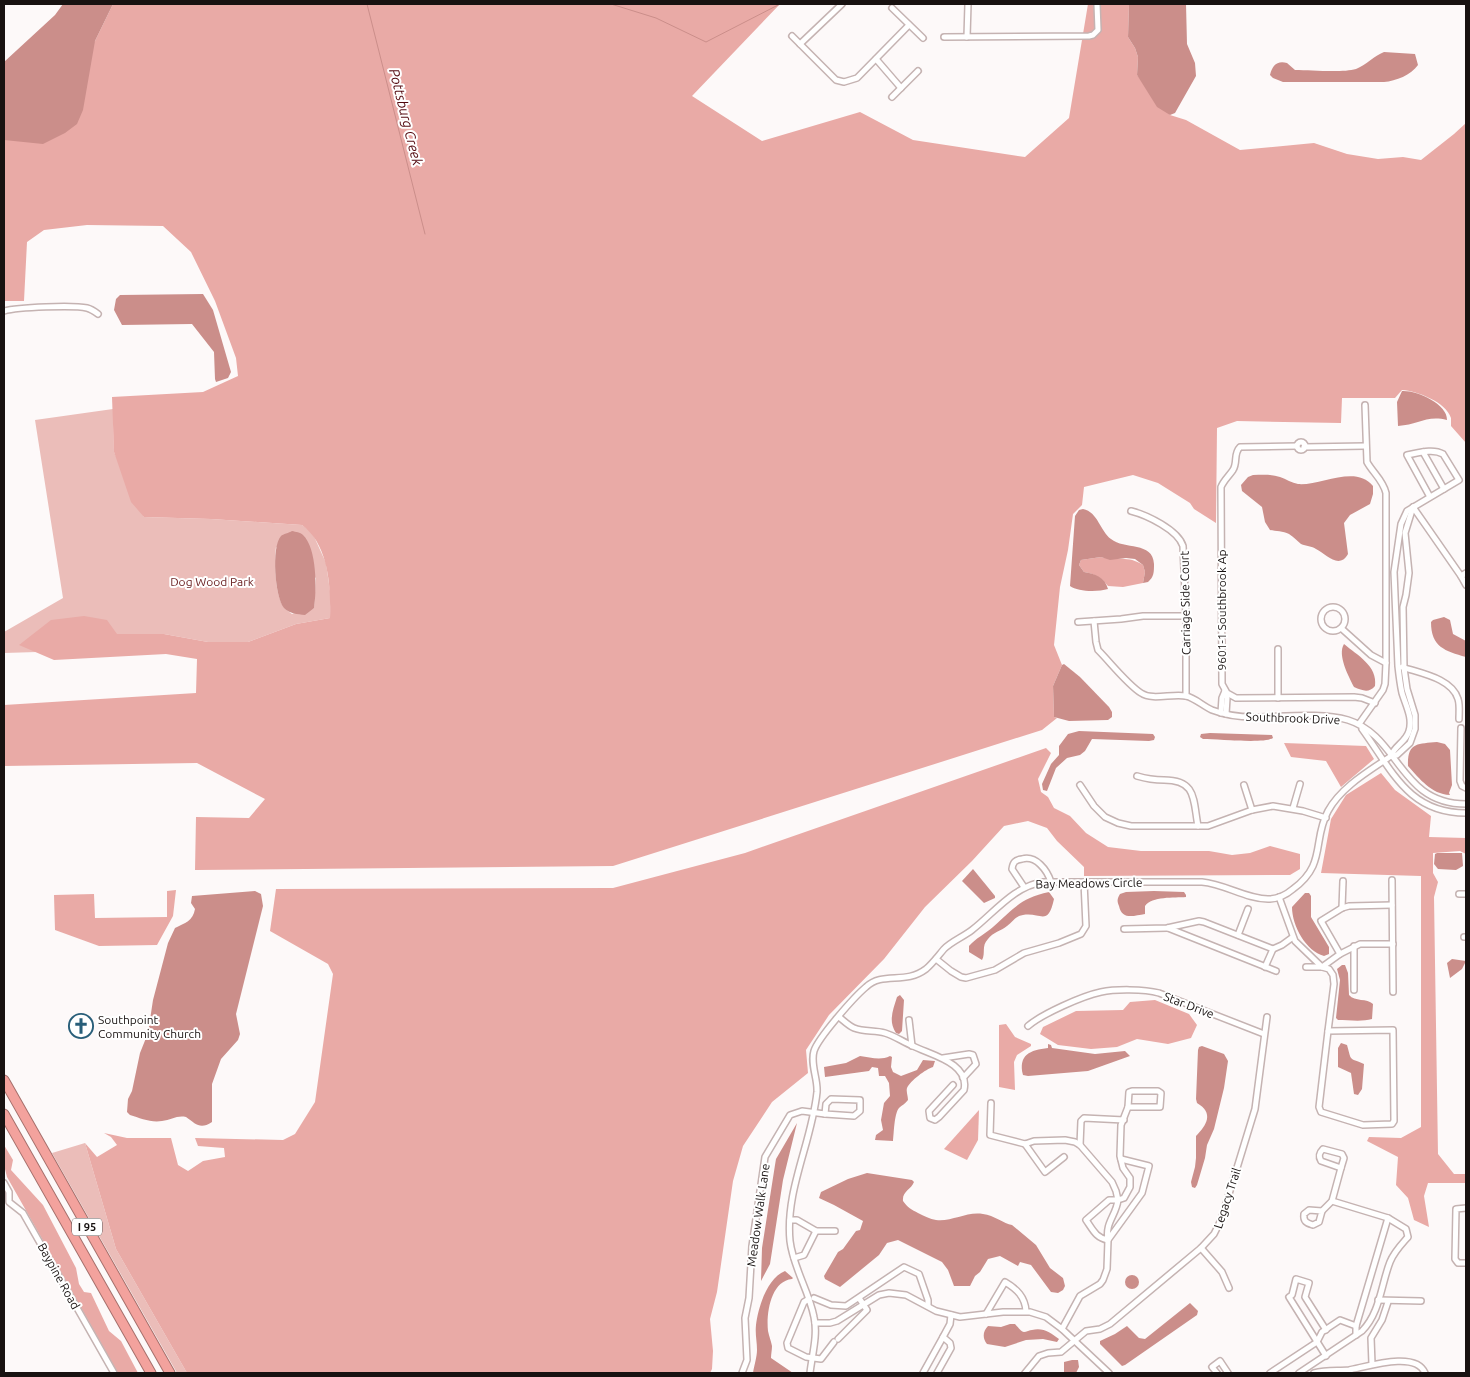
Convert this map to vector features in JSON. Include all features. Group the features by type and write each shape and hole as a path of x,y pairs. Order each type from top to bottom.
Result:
{"highway":[{"name":"I 95","path":"4,1080 170,1373"},
{"name":"I 95","path":"4,1114 150,1373"}],"street":[{"path":"800,44 842,4"},
{"path":"967,36 968,4"},
{"path":"944,37 1093,35 1098,30 1097,4"},
{"path":"892,8 922,38"},
{"path":"792,36 839,82 850,82 876,60 910,25"},
{"path":"876,60 901,88"},
{"path":"892,97 918,71"},
{"path":"4,311 20,308 80,307 98,314"},
{"path":"1359,724 1385,686 1386,663 1386,493 1382,481 1371,470 1367,462 1365,405"},
{"name":"9601-1 Southbrook Ap","path":"1224,714 1227,698 1221,676 1221,487 1234,469 1236,453 1240,447 1297,446 1301,442 1304,446 1365,446"},
{"path":"1401,667 1394,572 1400,524 1407,511 1459,480 1443,454 1436,451 1407,455 1430,497"},
{"path":"1423,452 1444,489"},
{"path":"1322,967 1293,937 1280,897 1298,886 1306,878 1314,864 1328,812 1344,790 1391,756 1393,750 1400,745 1408,733 1409,714 1399,679 1403,607 1409,573 1405,533 1414,507"},
{"path":"1414,507 1466,584"},
{"name":"Carriage Side Court","path":"1131,511 1150,518 1178,537 1182,542 1186,616 1186,696"},
{"path":"1396,556 1406,556"},
{"path":"1461,576 1466,573"},
{"path":"1341,628 1344,621 1343,613 1333,607 1325,610 1321,616 1324,626 1330,630 1341,628 1371,655 1386,663"},
{"path":"1078,622 1143,616 1186,616"},
{"name":"Southbrook Drive","path":"1094,621 1098,650 1139,692 1152,696 1186,696 1212,710 1224,714 1250,717 1333,718 1359,724 1380,740 1414,784 1431,797 1449,803 1464,804"},
{"path":"1278,649 1278,698"},
{"path":"1401,667 1439,680 1450,687 1458,699 1459,719"},
{"path":"1225,690 1236,698 1354,697 1375,703"},
{"name":"Southbrook Drive","path":"1359,724 1402,788 1424,804 1438,810 1464,813"},
{"path":"1461,728 1460,781 1462,786 1466,788"},
{"path":"1138,776 1147,780 1176,780 1186,784 1191,792 1198,826"},
{"path":"1293,808 1300,784"},
{"path":"1080,785 1105,817 1118,823 1132,826 1213,825 1252,810 1273,806 1293,808 1326,818"},
{"path":"1244,785 1252,810"},
{"path":"1464,804 1464,813"},
{"path":"1024,887 1012,869 1014,862 1026,857 1034,859 1040,864 1051,882"},
{"path":"1392,880 1393,992"},
{"path":"1342,908 1343,881"},
{"name":"Bay Meadows Circle","path":"810,1373 815,1323 812,1298 794,1258 790,1240 790,1207 817,1088 812,1057 823,1035 869,984 880,979 916,976 949,945 971,931 1024,887 1037,882 1202,882 1222,885 1257,898 1269,899 1280,897"},
{"path":"936,959 951,971 966,978 996,970 1024,953 1081,934 1086,926 1084,882"},
{"path":"1459,894 1466,894"},
{"path":"1340,954 1321,921 1342,908 1349,906 1392,905"},
{"path":"1238,935 1248,909"},
{"path":"1124,929 1167,928 1199,921 1207,922 1273,949"},
{"path":"1167,928 1276,971"},
{"path":"1265,967 1273,949 1293,937"},
{"path":"1322,967 1340,954 1360,944 1393,944"},
{"path":"1354,946 1354,990"},
{"path":"1306,967 1329,969 1334,979 1319,1107 1321,1112 1363,1125 1392,1124 1394,1121 1393,1030 1328,1031"},
{"name":"Star Drive","path":"1028,1026 1042,1015 1096,994 1109,991 1148,991 1159,993 1264,1034"},
{"path":"839,1017 853,1028 883,1032 953,1064 963,1078 964,1090 939,1117 935,1120 930,1118 930,1111 953,1084"},
{"name":"Legacy Trail","path":"1075,1341 1086,1331 1100,1329 1110,1324 1201,1248 1218,1228 1255,1109 1267,1017"},
{"path":"909,1020 912,1046"},
{"path":"942,1058 973,1055 976,1064 972,1071 963,1078"},
{"path":"1108,1240 1100,1239 1086,1220 1109,1200 1124,1198 1130,1186 1130,1178 1121,1159 1121,1125 1128,1107 1129,1092 1158,1091 1161,1093 1160,1107 1128,1107"},
{"path":"812,1113 825,1114 854,1116 860,1111 860,1100 830,1099 826,1104 825,1114"},
{"path":"991,1103 990,1135 1025,1144 1034,1141 1065,1140 1075,1142 1080,1145 1114,1186 1118,1200 1117,1207 1109,1221 1107,1233 1107,1270 1100,1284 1076,1300 1062,1328"},
{"name":"Meadow Walk Lane","path":"742,1373 747,1360 745,1318 749,1298 752,1246 767,1152 790,1115 798,1111 812,1113"},
{"path":"1080,1145 1081,1120 1084,1118 1124,1120"},
{"path":"1025,1144 1046,1172 1064,1157"},
{"path":"1322,1211 1332,1201 1344,1158 1342,1154 1323,1149 1319,1157 1321,1161 1341,1168"},
{"path":"1108,1240 1142,1193 1149,1166 1121,1159"},
{"name":"Baypine Road","path":"4,1183 9,1192 9,1202 23,1213 114,1373"},
{"path":"1299,1373 1356,1335 1369,1324 1394,1254 1408,1237 1406,1229 1388,1218 1332,1201"},
{"path":"1466,1208 1456,1209 1455,1252 1455,1260 1458,1263 1466,1263"},
{"path":"1356,1335 1356,1326 1388,1218"},
{"path":"790,1220 797,1220 816,1231 835,1231"},
{"path":"794,1258 804,1255 816,1231"},
{"path":"1201,1248 1222,1272 1229,1288"},
{"path":"859,1298 868,1310 836,1341 821,1359 806,1357 788,1348 787,1343 804,1302 812,1298 839,1306 850,1304 904,1267 919,1274 928,1300 928,1306"},
{"path":"1326,1330 1305,1297 1309,1283 1296,1279 1292,1295 1289,1298 1326,1356"},
{"path":"986,1314 1005,1282 1014,1287 1025,1301 1026,1311"},
{"path":"815,1323 837,1321 878,1295 895,1293 906,1295 951,1315 964,1317 1026,1311 1046,1317 1062,1328 1103,1371 1109,1373"},
{"path":"1378,1300 1388,1302 1421,1301"},
{"path":"1372,1364 1371,1338 1382,1320 1388,1302"},
{"path":"923,1373 950,1324 951,1315"},
{"path":"1270,1373 1317,1342 1322,1332 1340,1320 1356,1326"},
{"path":"937,1373 951,1348 950,1343 943,1337"},
{"path":"1025,1373 1039,1356 1061,1352 1075,1341"},
{"path":"1217,1373 1212,1367 1220,1361 1228,1373"},
{"path":"1311,1366 1314,1373 1350,1370 1372,1364 1397,1361 1412,1364 1424,1371"}],"green space":[{"name":"Dog Wood Park","path":"113,409 114,452 144,517 302,525 312,532 326,563 331,598 330,618 296,624 248,642 208,642 164,634 117,634 20,644 37,652 4,653 4,632 63,598 35,420","holes":["276,547 316,578 314,608 292,614 283,606 278,593 275,569"]},
{"path":"85,1143 116,1249 187,1373 177,1373 52,1153"}],"shaded area":[{"path":"63,4 113,4 95,41 83,110 77,124 65,133 43,144 4,140 4,62 55,15"},
{"path":"113,4 780,4 692,96 762,141 860,112 913,140 1025,157 1069,118 1088,4 1129,4 1128,37 1138,57 1137,75 1170,115 1186,120 1240,150 1314,143 1347,154 1378,159 1403,157 1421,160 1466,123 1466,443 1451,426 1451,418 1448,412 1437,402 1423,395 1402,390 1395,398 1342,398 1341,423 1237,421 1217,428 1216,523 1194,509 1190,503 1158,483 1133,475 1084,487 1082,505 1073,514 1060,587 1054,645 1062,665 1053,686 1054,717 1057,718 1042,730 613,866 195,870 196,817 249,818 265,799 197,763 4,766 4,705 196,693 197,659 166,654 54,660 19,645 51,620 84,616 107,620 117,634 164,634 208,642 248,642 296,624 330,618 329,580 323,555 311,533 302,525 144,517 131,502 114,452 112,397 203,392 238,376 236,358 215,301 191,252 163,226 87,225 44,230 27,242 24,301 4,301 4,140 12,140 95,41"},
{"path":"1129,4 1186,4 1187,44 1195,63 1196,76 1175,113 1170,115 1157,107 1137,75 1138,57 1128,37"},
{"path":"1384,52 1415,54 1418,65 1403,77 1384,82 1283,82 1270,75 1274,66 1280,62 1287,63 1295,70 1335,71 1356,69"},
{"path":"203,294 213,310 231,372 228,378 216,382 214,352 192,324 122,325 114,310 116,299 120,295"},
{"path":"1402,391 1415,393 1430,399 1442,409 1446,414 1447,420 1428,419 1398,426 1397,402"},
{"path":"1253,475 1277,476 1298,484 1348,476 1366,480 1373,486 1370,504 1350,515 1344,523 1348,554 1344,559 1337,561 1314,548 1301,544 1289,534 1270,530 1265,522 1262,507 1242,491 1241,485 1248,477"},
{"path":"1083,509 1096,518 1107,536 1111,539 1149,552 1154,564 1154,572 1148,582 1143,583 1145,572 1143,565 1135,559 1110,560 1101,557 1081,560 1079,565 1084,572 1096,575 1102,579 1108,589 1088,591 1070,586 1075,516 1079,510"},
{"path":"292,531 303,535 308,541 315,570 316,591 314,608 305,615 291,613 284,608 276,583 275,561 278,542 281,536"},
{"path":"1101,557 1127,559 1143,565 1145,572 1143,583 1123,587 1108,586 1097,576 1084,572 1079,565 1081,560"},
{"path":"1444,617 1450,620 1453,634 1466,641 1466,657 1441,647 1434,637 1431,622"},
{"path":"1344,644 1370,667 1375,679 1375,686 1370,690 1354,687 1343,660 1342,649"},
{"path":"1064,664 1080,677 1109,707 1112,717 1108,720 1069,721 1054,717 1053,686"},
{"path":"1079,731 1153,734 1155,737 1154,740 1149,741 1092,739 1085,751 1080,755 1067,758 1056,768 1047,791 1043,790 1042,784 1051,764 1059,755 1059,746 1068,734"},
{"path":"1201,734 1272,735 1273,738 1251,741 1203,739 1200,737"},
{"path":"1437,742 1445,744 1450,750 1452,785 1450,795 1432,789 1408,766 1409,752 1412,748 1419,744"},
{"path":"1284,743 1366,746 1374,759 1341,787 1326,761 1291,757"},
{"path":"1046,748 1051,753 1038,779 1041,792 1048,797 1054,808 1070,816 1086,833 1108,847 1141,851 1209,851 1232,855 1250,853 1270,846 1300,854 1300,869 1290,875 1084,876 1084,867 1057,841 1047,828 1028,821 1004,826 972,861 925,907 884,959 829,1015 806,1050 808,1073 772,1102 743,1146 733,1181 717,1292 710,1319 713,1351 710,1373 187,1373 116,1249 85,1143 97,1157 117,1145 111,1137 104,1133 127,1138 171,1138 178,1165 188,1171 203,1161 225,1157 224,1148 198,1146 195,1138 283,1140 295,1134 315,1102 333,974 328,964 270,931 276,889 613,888 745,853"},
{"path":"1381,773 1395,790 1431,816 1429,837 1466,838 1466,854 1460,851 1433,853 1433,873 1438,882 1434,897 1438,1154 1454,1174 1466,1174 1466,1183 1428,1183 1424,1196 1429,1227 1414,1220 1408,1198 1396,1185 1398,1157 1367,1141 1369,1137 1401,1138 1421,1127 1421,876 1321,873 1331,819 1346,795"},
{"path":"1462,853 1463,866 1456,870 1438,869 1434,864 1435,854"},
{"path":"973,869 995,898 984,903 962,881"},
{"path":"176,890 173,916 157,945 99,946 55,930 54,895 94,894 95,918 167,917 167,891"},
{"path":"255,891 261,894 263,906 236,1014 240,1034 238,1040 221,1059 212,1084 212,1122 201,1126 186,1117 154,1121 130,1115 127,1112 128,1099 132,1091 140,1053 148,1033 153,1000 168,943 175,928 188,921 192,916 195,909 191,903 192,896"},
{"path":"1154,891 1184,892 1186,897 1164,898 1153,901 1145,906 1145,914 1136,916 1125,915 1120,910 1118,899 1120,894"},
{"path":"1049,892 1054,899 1052,908 1046,916 1023,915 1016,918 988,939 985,944 982,960 969,952 969,946 972,943 1018,905 1031,897"},
{"path":"1305,893 1309,893 1311,896 1311,917 1329,947 1329,954 1324,956 1311,949 1301,937 1294,922 1292,907"},
{"path":"1452,959 1466,961 1462,969 1450,978 1447,963"},
{"path":"1345,965 1348,973 1349,995 1354,999 1368,1001 1373,1004 1372,1019 1355,1021 1338,1020 1336,1018 1340,980 1337,969"},
{"path":"900,995 904,1000 902,1031 899,1034 894,1029 892,1020 897,997"},
{"path":"1155,1000 1189,1014 1197,1025 1191,1038 1168,1044 1137,1039 1117,1047 1091,1049 1058,1045 1040,1034 1043,1027 1076,1011 1123,1010 1130,1002"},
{"path":"1006,1024 1015,1037 1031,1044 1031,1046 1017,1055 1014,1062 1015,1090 999,1087 999,1025"},
{"path":"1341,1043 1347,1045 1351,1058 1364,1064 1362,1089 1358,1095 1354,1094 1351,1073 1338,1067 1338,1048"},
{"path":"1048,1044 1052,1048 1095,1054 1125,1051 1130,1056 1088,1071 1023,1075 1022,1063 1024,1058 1031,1052 1048,1048"},
{"path":"1202,1046 1224,1054 1228,1061 1224,1088 1214,1129 1207,1145 1205,1158 1195,1188 1192,1187 1191,1182 1196,1158 1196,1136 1203,1128 1207,1119 1206,1111 1197,1103 1196,1099 1198,1050"},
{"path":"860,1056 879,1058 890,1056 892,1057 891,1067 893,1072 901,1076 917,1070 923,1060 935,1061 933,1067 918,1076 907,1088 908,1100 897,1111 893,1141 875,1140 876,1135 883,1130 881,1120 884,1103 890,1096 889,1083 885,1076 879,1076 878,1068 872,1067 869,1071 825,1077 824,1067 846,1063"},
{"path":"979,1110 978,1140 967,1160 944,1149"},
{"path":"797,1123 783,1180 770,1264 761,1281 762,1248 776,1159"},
{"path":"4,1145 13,1160 11,1170 43,1205 76,1268 79,1284 84,1292 91,1293 109,1331 121,1341 138,1373 118,1373 7,1177 4,1165"},
{"path":"867,1173 912,1180 914,1182 913,1185 905,1193 903,1201 912,1209 929,1218 942,1220 977,1213 991,1216 1012,1225 1036,1245 1050,1268 1063,1278 1065,1286 1063,1290 1058,1293 1051,1292 1031,1265 1020,1262 1018,1266 1000,1256 988,1259 970,1286 954,1286 948,1270 942,1262 898,1240 887,1243 879,1255 840,1287 825,1279 824,1276 838,1252 843,1249 856,1231 860,1230 863,1221 819,1198 821,1192 848,1179"},
{"path":"785,1271 793,1278 779,1285 771,1299 768,1331 772,1346 771,1358 793,1373 753,1373 757,1353 756,1325 761,1302 773,1280"},
{"path":"1129,1275 1135,1275 1139,1282 1135,1289 1129,1289 1125,1285 1125,1279"},
{"path":"1190,1303 1198,1311 1197,1315 1125,1365 1122,1366 1100,1344 1100,1341 1127,1326 1139,1338 1145,1339"},
{"path":"1015,1324 1024,1332 1036,1329 1043,1330 1059,1339 1057,1342 1043,1339 1026,1340 1005,1347 987,1344 984,1335 988,1326 1001,1327"},
{"path":"1078,1360 1079,1367 1076,1373 1064,1373 1064,1362"}],"waterway":[{"name":"Pottsburg Creek","path":"367,4 425,234"},
{"path":"611,4 656,18 706,42 780,4"}],"place":[{"name":"Southpoint Community Church","path":"81,1026"}]}
